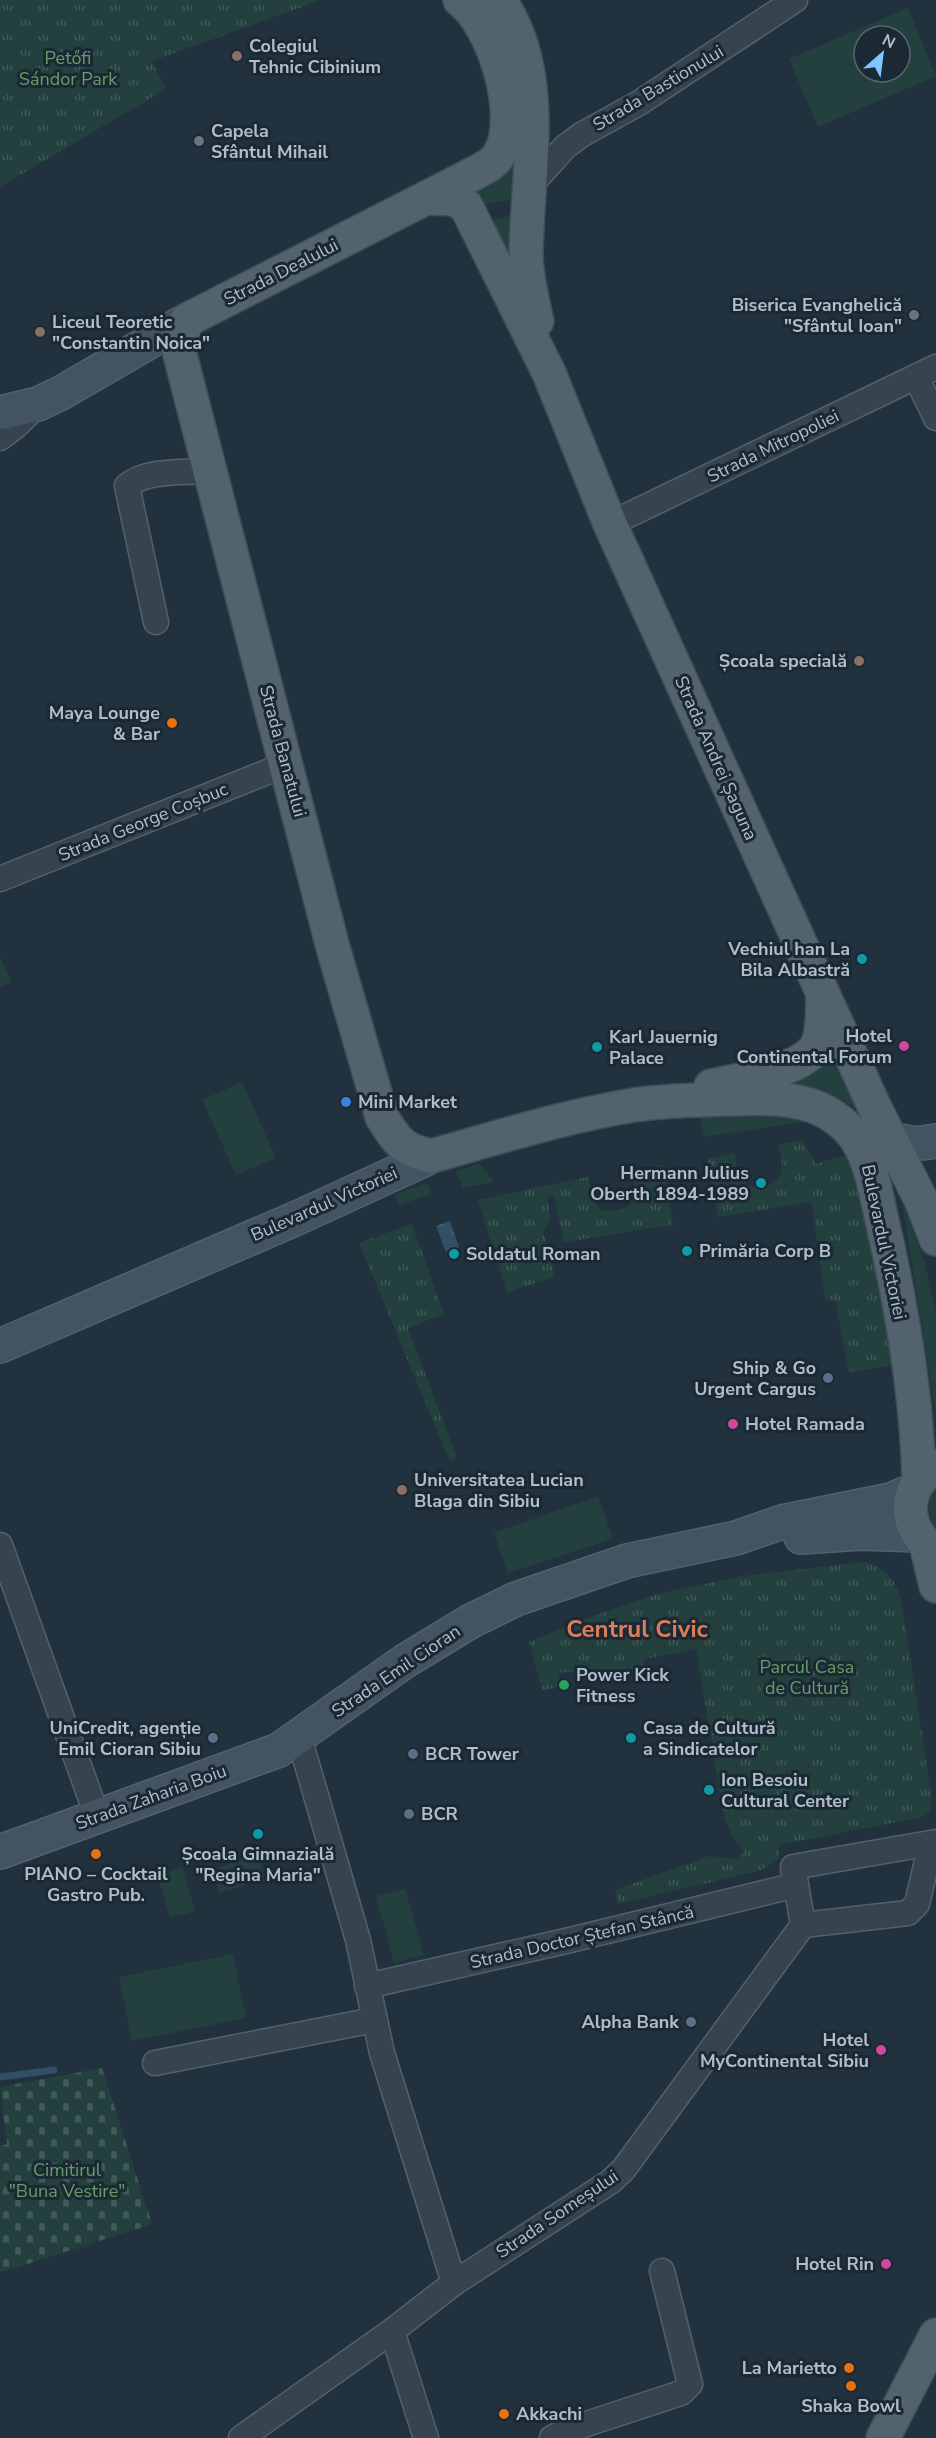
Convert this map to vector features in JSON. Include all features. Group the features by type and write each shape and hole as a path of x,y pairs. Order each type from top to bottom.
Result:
{"main road":[{"name":"Strada Dealului","path":"187,320 427,198 493,163 499,156 507,127 503,89 494,49 477,17 460,0"},
{"name":"Strada Andrei Șaguna","path":"500,0 516,30 525,60 532,113 527,233 528,283 549,373"},
{"name":"Strada Andrei Șaguna","path":"427,198 454,199 466,206 549,373 610,524 874,1106 921,1200 936,1239"},
{"name":"Strada Banatului","path":"187,320 179,338 179,358 287,764 332,944 382,1117 395,1137 405,1147 414,1152 432,1156"},
{"name":"Bulevardul Victoriei","path":"662,1101 786,1067 810,1055 821,1035 823,993"},
{"name":"Bulevardul Victoriei","path":"432,1156 542,1125 662,1101 745,1098 799,1102 825,1111 836,1118 854,1136 865,1155 895,1285 923,1478 910,1508 913,1526 926,1544 936,1586"},
{"path":"883,2438 934,2342"}],"street":[{"name":"Strada Bastionului","path":"530,186 565,147 581,135 639,103 795,0"},
{"name":"Strada Dealului","path":"0,413 38,404 61,393 187,320"},
{"path":"926,372 936,418"},
{"name":"Strada Mitropoliei","path":"610,524 926,372"},
{"path":"0,438 38,404"},
{"path":"156,622 127,486 136,479 154,475 210,471"},
{"name":"Strada George Coșbuc","path":"0,879 287,764"},
{"path":"892,1139 915,1144 936,1141"},
{"name":"Bulevardul Victoriei","path":"0,1346 297,1218 432,1156"},
{"name":"Strada Emil Cioran","path":"299,1737 405,1661 471,1621 516,1599 616,1564 736,1538 782,1522 891,1500 923,1478"},
{"name":"Strada Emil Cioran","path":"736,1538 781,1539 861,1533 926,1544"},
{"path":"0,1545 97,1816"},
{"path":"299,1737 358,1940 382,2053 454,2283"},
{"name":"Strada Zaharia Boiu","path":"0,1852 265,1756 299,1737"},
{"path":"934,1843 917,1904 908,1913 803,1925 793,1867 934,1843"},
{"name":"Strada Doctor Ștefan Stâncă","path":"368,1986 567,1941 796,1885"},
{"name":"Strada Someșului","path":"241,2438 392,2331 454,2283 610,2182 623,2170 803,1925"},
{"path":"155,2063 374,2020"},
{"path":"552,2438 681,2392 690,2384 662,2271"},
{"path":"392,2331 426,2438"}],"green space":[{"name":"Petőfi Sándor Park","path":"0,0 321,0 152,61 166,89 0,187"},
{"path":"908,8 936,76 818,127 789,59 852,32 852,84 912,84 912,24 871,24"},
{"path":"515,155 514,198 476,207 462,189 489,184 500,178"},
{"path":"513,215 511,269 483,222"},
{"path":"0,957 12,982 0,987"},
{"path":"831,1052 861,1109 858,1110 829,1093 780,1082"},
{"path":"242,1082 276,1158 236,1175 202,1100"},
{"path":"755,1112 807,1121 704,1137 700,1116"},
{"path":"802,1140 816,1164 853,1153 895,1365 849,1372 835,1300 825,1301 812,1202 718,1217 708,1159 735,1153 738,1170 743,1180 756,1187 767,1186 776,1181 781,1173 782,1161 778,1145"},
{"path":"479,1163 494,1182 463,1188 456,1172"},
{"path":"663,1165 673,1225 564,1242 554,1196 547,1197 551,1219 543,1232 555,1277 507,1292 478,1200 588,1177 594,1200 600,1209 617,1211 627,1207 633,1198 634,1189 630,1172"},
{"path":"427,1183 431,1194 399,1205 395,1194"},
{"path":"902,1201 925,1263 936,1314 936,1415"},
{"path":"412,1224 444,1314 408,1328 457,1458 450,1462 359,1243"},
{"path":"936,1488 936,1527 930,1508 931,1498"},
{"path":"598,1496 613,1539 508,1573 494,1533"},
{"name":"Parcul Casa de Cultură","path":"864,1562 888,1574 901,1598 932,1799 930,1810 923,1817 779,1845 778,1859 762,1870 618,1904 615,1890 709,1856 738,1859 744,1852 732,1836 724,1816 696,1649 644,1659 646,1675 591,1684 589,1675 578,1671 559,1673 560,1687 542,1690 529,1642 579,1621 657,1594 743,1576"},
{"path":"258,1855 265,1879 219,1893 212,1869"},
{"path":"182,1867 195,1911 170,1918 157,1875"},
{"path":"405,1889 424,1955 394,1963 376,1896"},
{"path":"233,1954 246,2018 132,2041 119,1977"},
{"name":"Cimitirul \"Buna Vestire\"","path":"102,2068 152,2224 0,2273 0,2146 7,2144 0,2087"}],"water":[{"path":"450,1221 459,1247 446,1252 436,1226"}],"waterway":[{"path":"0,2077 54,2070"}],"place":[{"name":"Colegiul Tehnic Cibinium","path":"237,56"},
{"name":"Capela Sfântul Mihail","path":"199,141"},
{"name":"Biserica Evanghelică \"Sfântul Ioan\"","path":"914,315"},
{"name":"Liceul Teoretic \"Constantin Noica\"","path":"40,332"},
{"name":"Școala specială","path":"859,661"},
{"name":"Maya Lounge & Bar","path":"172,723"},
{"name":"Vechiul han La Bila Albastră","path":"862,959"},
{"name":"Hotel Continental Forum","path":"904,1046"},
{"name":"Karl Jauernig Palace","path":"597,1047"},
{"name":"Mini Market","path":"346,1102"},
{"name":"Hermann Julius Oberth 1894-1989","path":"761,1183"},
{"name":"Primăria Corp B","path":"687,1251"},
{"name":"Soldatul Roman","path":"454,1254"},
{"name":"Ship & Go Urgent Cargus","path":"828,1378"},
{"name":"Hotel Ramada","path":"733,1424"},
{"name":"Universitatea Lucian Blaga din Sibiu","path":"402,1490"},
{"name":"Power Kick Fitness","path":"564,1685"},
{"name":"UniCredit, agenție Emil Cioran Sibiu","path":"213,1738"},
{"name":"Casa de Cultură a Sindicatelor","path":"631,1738"},
{"name":"BCR Tower","path":"413,1754"},
{"name":"Ion Besoiu Cultural Center","path":"709,1790"},
{"name":"BCR","path":"409,1814"},
{"name":"Școala Gimnazială \"Regina Maria\"","path":"258,1834"},
{"name":"PIANO – Cocktail Gastro Pub.","path":"96,1854"},
{"name":"Alpha Bank","path":"691,2022"},
{"name":"Hotel MyContinental Sibiu","path":"881,2050"},
{"name":"Hotel Rin","path":"886,2264"},
{"name":"La Marietto","path":"849,2368"},
{"name":"Shaka Bowl","path":"851,2386"},
{"name":"Akkachi","path":"504,2414"}],"district":[{"name":"Centrul Civic","path":"637,1629"}]}
